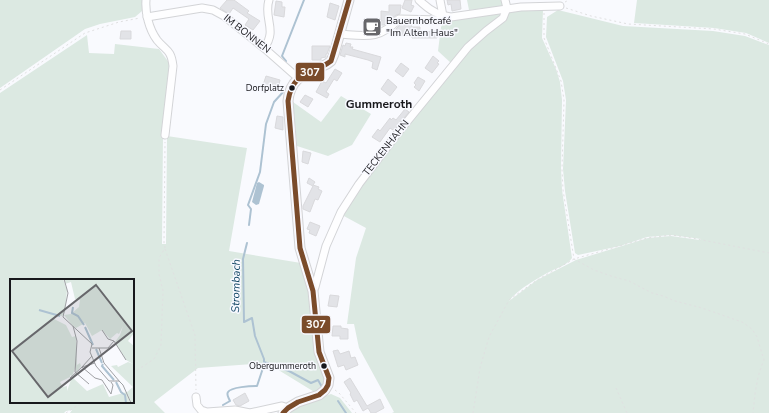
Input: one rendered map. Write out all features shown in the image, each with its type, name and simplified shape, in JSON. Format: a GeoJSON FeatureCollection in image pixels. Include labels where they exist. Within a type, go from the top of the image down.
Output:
{"type":"FeatureCollection","features":[{"type":"Feature","properties":{"kind":"street"},"geometry":{"type":"LineString","coordinates":[[146,0],[147,17],[154,36],[169,51],[172,58],[173,66],[165,135]]}},
{"type":"Feature","properties":{"kind":"street"},"geometry":{"type":"LineString","coordinates":[[264,48],[271,32],[266,7],[269,0]]}},
{"type":"Feature","properties":{"kind":"street"},"geometry":{"type":"LineString","coordinates":[[196,397],[197,405],[201,410],[207,412],[235,410],[250,413],[282,406],[286,410],[298,402],[319,395],[328,385],[329,378],[319,352],[313,291],[300,248],[289,93],[298,78],[331,61],[349,0]]}},
{"type":"Feature","properties":{"kind":"street"},"geometry":{"type":"LineString","coordinates":[[419,0],[427,8],[443,16],[451,17],[507,8],[560,6]]}},
{"type":"Feature","properties":{"kind":"street"},"geometry":{"type":"LineString","coordinates":[[440,0],[443,16]]}},
{"type":"Feature","properties":{"kind":"street"},"geometry":{"type":"LineString","coordinates":[[505,0],[507,8]]}},
{"type":"Feature","properties":{"kind":"street","name":"IM BONNEN"},"geometry":{"type":"LineString","coordinates":[[147,17],[202,8],[213,10],[224,16],[298,78]]}},
{"type":"Feature","properties":{"kind":"street","name":"TECKENHAHN"},"geometry":{"type":"LineString","coordinates":[[313,291],[326,246],[341,212],[359,184],[397,134],[464,52],[486,30],[503,18],[507,8]]}},
{"type":"Feature","properties":{"kind":"street"},"geometry":{"type":"LineString","coordinates":[[340,34],[374,35],[381,33],[392,26],[399,19],[441,20],[443,16]]}},
{"type":"Feature","properties":{"kind":"path"},"geometry":{"type":"LineString","coordinates":[[560,6],[590,16],[628,24],[714,29],[745,34],[769,44]]}},
{"type":"Feature","properties":{"kind":"path"},"geometry":{"type":"LineString","coordinates":[[544,7],[544,38],[561,81],[564,100],[562,169],[563,190],[574,259]]}},
{"type":"Feature","properties":{"kind":"path"},"geometry":{"type":"LineString","coordinates":[[0,90],[85,33],[119,22],[147,17]]}},
{"type":"Feature","properties":{"kind":"path"},"geometry":{"type":"LineString","coordinates":[[165,135],[165,248],[195,335],[196,397]]}},
{"type":"Feature","properties":{"kind":"path"},"geometry":{"type":"LineString","coordinates":[[473,413],[480,368],[489,336],[509,300],[537,280],[574,259],[647,238],[672,235],[769,253]]}},
{"type":"Feature","properties":{"kind":"path"},"geometry":{"type":"LineString","coordinates":[[134,372],[154,359],[161,345],[163,292],[159,274],[160,258],[165,248]]}},
{"type":"Feature","properties":{"kind":"path"},"geometry":{"type":"LineString","coordinates":[[574,259],[594,270],[629,281],[652,293],[742,322],[752,329],[758,337],[764,360],[756,384],[753,413]]}},
{"type":"Feature","properties":{"kind":"path"},"geometry":{"type":"LineString","coordinates":[[328,385],[339,393],[356,413]]}},
{"type":"Feature","properties":{"kind":"path"},"geometry":{"type":"LineString","coordinates":[[616,388],[627,413]]}},
{"type":"Feature","properties":{"kind":"path"},"geometry":{"type":"LineString","coordinates":[[66,413],[81,403]]}},
{"type":"Feature","properties":{"kind":"shaded area"},"geometry":{"type":"Polygon","coordinates":[[[0,0],[143,0],[142,11],[135,17],[100,24],[85,29],[0,88],[0,0]]]}},
{"type":"Feature","properties":{"kind":"shaded area"},"geometry":{"type":"Polygon","coordinates":[[[467,0],[502,0],[503,6],[469,10],[467,0]]]}},
{"type":"Feature","properties":{"kind":"shaded area"},"geometry":{"type":"Polygon","coordinates":[[[637,0],[769,0],[769,43],[746,33],[714,28],[634,23],[637,0]]]}},
{"type":"Feature","properties":{"kind":"shaded area"},"geometry":{"type":"Polygon","coordinates":[[[509,10],[543,10],[542,38],[556,69],[560,82],[562,100],[562,190],[572,258],[565,264],[528,284],[509,301],[537,280],[576,260],[648,238],[671,236],[701,239],[671,235],[647,237],[620,246],[578,255],[575,253],[563,169],[566,100],[563,81],[546,37],[547,17],[558,10],[623,26],[713,31],[745,36],[769,45],[769,413],[392,413],[394,412],[359,348],[354,324],[347,324],[356,258],[366,228],[342,215],[360,186],[469,49],[487,32],[506,21],[509,10]]]}},
{"type":"Feature","properties":{"kind":"shaded area"},"geometry":{"type":"Polygon","coordinates":[[[499,13],[502,14],[451,63],[438,51],[441,27],[444,21],[499,13]]]}},
{"type":"Feature","properties":{"kind":"shaded area"},"geometry":{"type":"Polygon","coordinates":[[[87,35],[89,53],[114,54],[115,44],[159,49],[170,64],[163,135],[162,244],[166,244],[167,136],[247,148],[229,251],[301,263],[311,297],[326,378],[324,387],[316,393],[267,363],[198,368],[154,402],[165,413],[70,413],[72,410],[64,413],[0,413],[0,93],[87,35]]]}},
{"type":"Feature","properties":{"kind":"shaded area"},"geometry":{"type":"Polygon","coordinates":[[[341,96],[371,114],[352,145],[328,156],[297,146],[293,102],[321,122],[341,96]]]}},
{"type":"Feature","properties":{"kind":"shaded area"},"geometry":{"type":"Polygon","coordinates":[[[331,394],[340,398],[352,413],[286,413],[296,406],[331,394]]]}},
{"type":"Feature","properties":{"kind":"water"},"geometry":{"type":"Polygon","coordinates":[[[259,182],[264,186],[259,204],[256,205],[252,202],[257,183],[259,182]]]}},
{"type":"Feature","properties":{"kind":"building"},"geometry":{"type":"Polygon","coordinates":[[[227,0],[234,0],[249,11],[247,13],[260,21],[253,30],[245,25],[249,19],[233,8],[229,14],[220,8],[227,0]]]}},
{"type":"Feature","properties":{"kind":"building"},"geometry":{"type":"Polygon","coordinates":[[[405,0],[412,0],[411,5],[414,6],[411,12],[402,8],[405,0]]]}},
{"type":"Feature","properties":{"kind":"building"},"geometry":{"type":"Polygon","coordinates":[[[447,0],[460,0],[461,9],[452,11],[451,4],[448,5],[447,0]]]}},
{"type":"Feature","properties":{"kind":"building"},"geometry":{"type":"Polygon","coordinates":[[[276,1],[282,2],[282,7],[285,7],[284,17],[274,15],[276,1]]]}},
{"type":"Feature","properties":{"kind":"building"},"geometry":{"type":"Polygon","coordinates":[[[330,3],[339,6],[335,20],[327,17],[330,3]]]}},
{"type":"Feature","properties":{"kind":"building"},"geometry":{"type":"Polygon","coordinates":[[[389,5],[401,5],[400,14],[396,15],[384,25],[381,25],[381,11],[389,12],[389,5]]]}},
{"type":"Feature","properties":{"kind":"building"},"geometry":{"type":"Polygon","coordinates":[[[367,20],[379,21],[378,28],[366,30],[367,20]]]}},
{"type":"Feature","properties":{"kind":"building"},"geometry":{"type":"Polygon","coordinates":[[[401,24],[411,24],[412,27],[420,27],[420,32],[437,31],[437,38],[412,38],[412,35],[396,36],[396,29],[401,24]]]}},
{"type":"Feature","properties":{"kind":"building"},"geometry":{"type":"Polygon","coordinates":[[[121,31],[131,31],[131,39],[120,39],[121,31]]]}},
{"type":"Feature","properties":{"kind":"building"},"geometry":{"type":"Polygon","coordinates":[[[346,43],[351,44],[350,47],[353,47],[352,49],[381,57],[377,70],[372,68],[373,62],[345,54],[345,57],[340,55],[343,45],[345,46],[346,43]]]}},
{"type":"Feature","properties":{"kind":"building"},"geometry":{"type":"Polygon","coordinates":[[[312,46],[330,46],[326,57],[321,58],[321,60],[312,60],[312,46]]]}},
{"type":"Feature","properties":{"kind":"building"},"geometry":{"type":"Polygon","coordinates":[[[433,56],[439,61],[437,63],[439,64],[432,73],[425,68],[433,56]]]}},
{"type":"Feature","properties":{"kind":"building"},"geometry":{"type":"Polygon","coordinates":[[[401,63],[409,69],[403,77],[395,71],[401,63]]]}},
{"type":"Feature","properties":{"kind":"building"},"geometry":{"type":"Polygon","coordinates":[[[335,69],[342,73],[337,81],[334,79],[326,92],[329,94],[327,98],[316,92],[322,81],[326,83],[335,69]]]}},
{"type":"Feature","properties":{"kind":"building"},"geometry":{"type":"Polygon","coordinates":[[[266,76],[280,80],[278,89],[263,85],[266,76]]]}},
{"type":"Feature","properties":{"kind":"building"},"geometry":{"type":"Polygon","coordinates":[[[418,77],[425,81],[419,91],[414,87],[416,85],[414,83],[418,77]]]}},
{"type":"Feature","properties":{"kind":"building"},"geometry":{"type":"Polygon","coordinates":[[[388,79],[397,87],[390,96],[381,89],[388,79]]]}},
{"type":"Feature","properties":{"kind":"building"},"geometry":{"type":"Polygon","coordinates":[[[305,95],[313,99],[308,107],[300,102],[305,95]]]}},
{"type":"Feature","properties":{"kind":"building"},"geometry":{"type":"Polygon","coordinates":[[[405,109],[409,112],[396,128],[393,130],[390,128],[380,142],[372,137],[378,129],[380,131],[390,118],[391,120],[393,118],[396,120],[405,109]]]}},
{"type":"Feature","properties":{"kind":"building"},"geometry":{"type":"Polygon","coordinates":[[[277,116],[283,117],[283,130],[275,128],[277,116]]]}},
{"type":"Feature","properties":{"kind":"building"},"geometry":{"type":"Polygon","coordinates":[[[303,151],[311,153],[308,164],[302,162],[303,151]]]}},
{"type":"Feature","properties":{"kind":"building"},"geometry":{"type":"Polygon","coordinates":[[[309,178],[315,182],[313,185],[319,187],[318,189],[322,191],[318,200],[315,199],[310,212],[303,209],[313,186],[307,183],[309,178]]]}},
{"type":"Feature","properties":{"kind":"building"},"geometry":{"type":"Polygon","coordinates":[[[310,222],[320,226],[316,236],[309,233],[310,230],[307,229],[310,222]]]}},
{"type":"Feature","properties":{"kind":"building"},"geometry":{"type":"Polygon","coordinates":[[[330,295],[339,296],[337,307],[328,306],[330,295]]]}},
{"type":"Feature","properties":{"kind":"building"},"geometry":{"type":"Polygon","coordinates":[[[333,326],[341,326],[341,328],[348,329],[348,339],[340,339],[340,336],[332,336],[333,326]]]}},
{"type":"Feature","properties":{"kind":"building"},"geometry":{"type":"Polygon","coordinates":[[[338,350],[340,354],[349,351],[351,358],[355,357],[358,365],[346,370],[344,365],[338,367],[333,351],[338,350]]]}},
{"type":"Feature","properties":{"kind":"building"},"geometry":{"type":"Polygon","coordinates":[[[350,378],[367,406],[380,399],[384,408],[375,413],[371,413],[368,408],[363,411],[357,400],[354,402],[350,394],[351,393],[344,382],[350,378]]]}},
{"type":"Feature","properties":{"kind":"building"},"geometry":{"type":"Polygon","coordinates":[[[245,393],[249,401],[240,406],[236,405],[233,400],[245,393]]]}},
{"type":"Feature","properties":{"kind":"waterway","name":"Strombach"},"geometry":{"type":"LineString","coordinates":[[286,61],[282,56],[304,0]]}},
{"type":"Feature","properties":{"kind":"waterway","name":"Strombach"},"geometry":{"type":"LineString","coordinates":[[249,225],[251,209],[248,205],[260,172],[266,124],[274,102],[284,91]]}},
{"type":"Feature","properties":{"kind":"waterway","name":"Strombach"},"geometry":{"type":"LineString","coordinates":[[223,405],[230,401],[227,394],[230,390],[241,387],[257,386],[264,365],[264,359],[255,336],[252,318],[244,322],[243,259],[247,243]]}},
{"type":"Feature","properties":{"kind":"waterway"},"geometry":{"type":"LineString","coordinates":[[264,362],[289,371],[311,383],[318,380],[322,387]]}},
{"type":"Feature","properties":{"kind":"waterway"},"geometry":{"type":"LineString","coordinates":[[338,401],[346,413]]}},
{"type":"Feature","properties":{"kind":"transit line","name":"307"},"geometry":{"type":"LineString","coordinates":[[283,413],[298,402],[319,395],[328,385],[329,378],[319,352],[313,291],[300,248],[288,101],[290,91],[299,79],[331,61],[349,0]]}},
{"type":"Feature","properties":{"kind":"place","name":"Bauernhofcafé \"Im Alten Haus\""},"geometry":{"type":"Point","coordinates":[372,27]}},
{"type":"Feature","properties":{"kind":"place","name":"Dorfplatz"},"geometry":{"type":"Point","coordinates":[292,88]}},
{"type":"Feature","properties":{"kind":"place","name":"Obergummeroth"},"geometry":{"type":"Point","coordinates":[324,366]}},
{"type":"Feature","properties":{"kind":"district","name":"Gummeroth"},"geometry":{"type":"Point","coordinates":[379,104]}}]}
